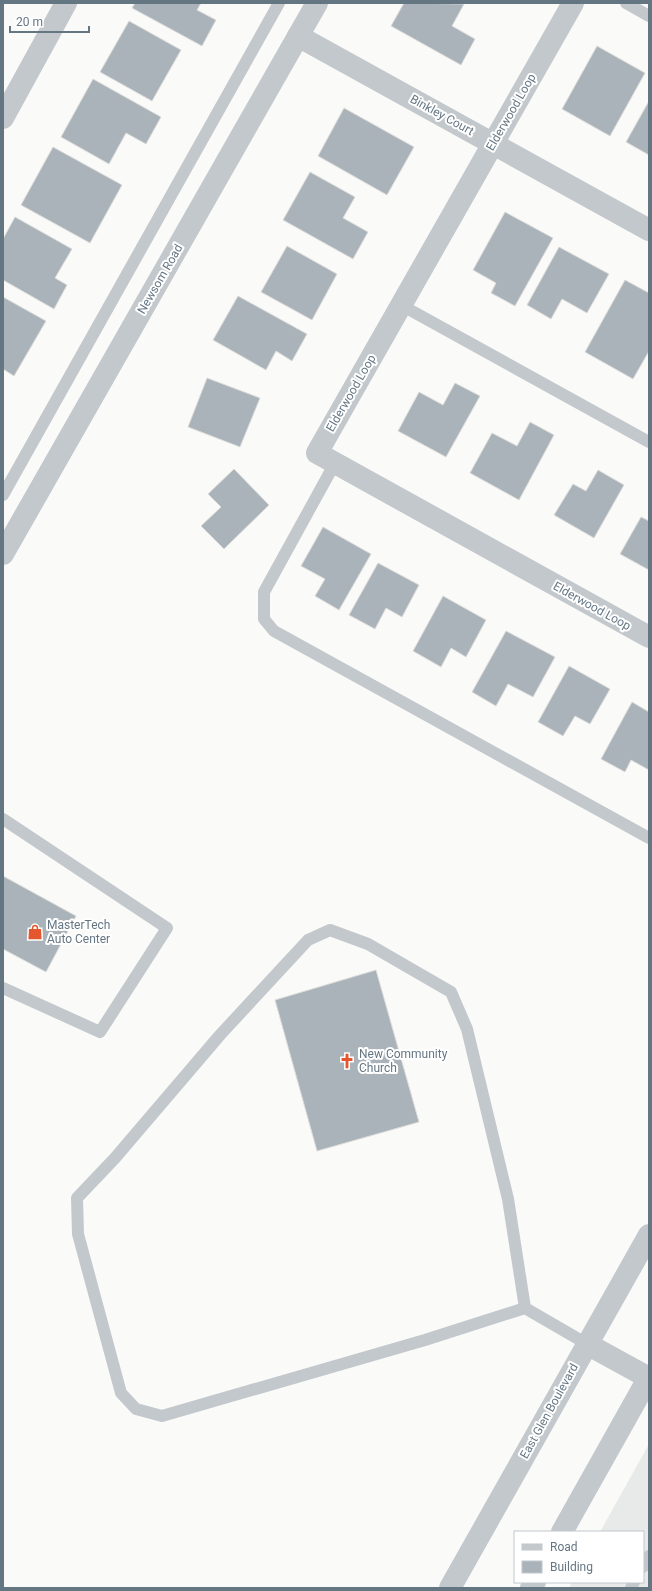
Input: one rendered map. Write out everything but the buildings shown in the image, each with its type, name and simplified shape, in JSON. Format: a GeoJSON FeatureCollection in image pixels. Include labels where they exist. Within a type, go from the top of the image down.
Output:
{"type":"FeatureCollection","features":[{"type":"Feature","properties":{"kind":"street"},"geometry":{"type":"LineString","coordinates":[[3,118],[66,3]]}},
{"type":"Feature","properties":{"kind":"street","name":"Newsom Road"},"geometry":{"type":"LineString","coordinates":[[3,554],[317,3]]}},
{"type":"Feature","properties":{"kind":"street","name":"Elderwood Loop"},"geometry":{"type":"LineString","coordinates":[[573,3],[317,453],[649,637]]}},
{"type":"Feature","properties":{"kind":"street","name":"Binkley Court"},"geometry":{"type":"LineString","coordinates":[[298,36],[649,230]]}},
{"type":"Feature","properties":{"kind":"street","name":"East Glen Boulevard"},"geometry":{"type":"LineString","coordinates":[[450,1588],[649,1234]]}},
{"type":"Feature","properties":{"kind":"street"},"geometry":{"type":"LineString","coordinates":[[563,1531],[649,1377],[587,1344]]}},
{"type":"Feature","properties":{"kind":"lane"},"geometry":{"type":"LineString","coordinates":[[3,495],[279,3]]}},
{"type":"Feature","properties":{"kind":"lane"},"geometry":{"type":"LineString","coordinates":[[626,3],[649,16]]}},
{"type":"Feature","properties":{"kind":"lane"},"geometry":{"type":"LineString","coordinates":[[401,305],[649,442]]}},
{"type":"Feature","properties":{"kind":"lane"},"geometry":{"type":"LineString","coordinates":[[335,463],[264,592],[264,620],[274,631],[649,838]]}},
{"type":"Feature","properties":{"kind":"lane"},"geometry":{"type":"LineString","coordinates":[[3,819],[168,928],[100,1032],[3,988]]}},
{"type":"Feature","properties":{"kind":"lane"},"geometry":{"type":"LineString","coordinates":[[525,1308],[506,1192],[467,1029],[451,992],[368,944],[330,930],[308,940],[220,1035],[115,1158],[77,1198],[78,1234],[121,1393],[136,1410],[162,1416],[425,1340],[525,1308],[587,1344]]}},
{"type":"Feature","properties":{"kind":"lane"},"geometry":{"type":"LineString","coordinates":[[644,1565],[649,1556]]}},
{"type":"Feature","properties":{"kind":"shaded area"},"geometry":{"type":"Polygon","coordinates":[[[649,1444],[649,1588],[569,1588],[572,1583],[644,1583],[644,1531],[601,1531],[649,1444]]]}},
{"type":"Feature","properties":{"kind":"place","name":"MasterTech Auto Center"},"geometry":{"type":"Point","coordinates":[35,932]}},
{"type":"Feature","properties":{"kind":"place","name":"New Community Church"},"geometry":{"type":"Point","coordinates":[347,1061]}}]}
